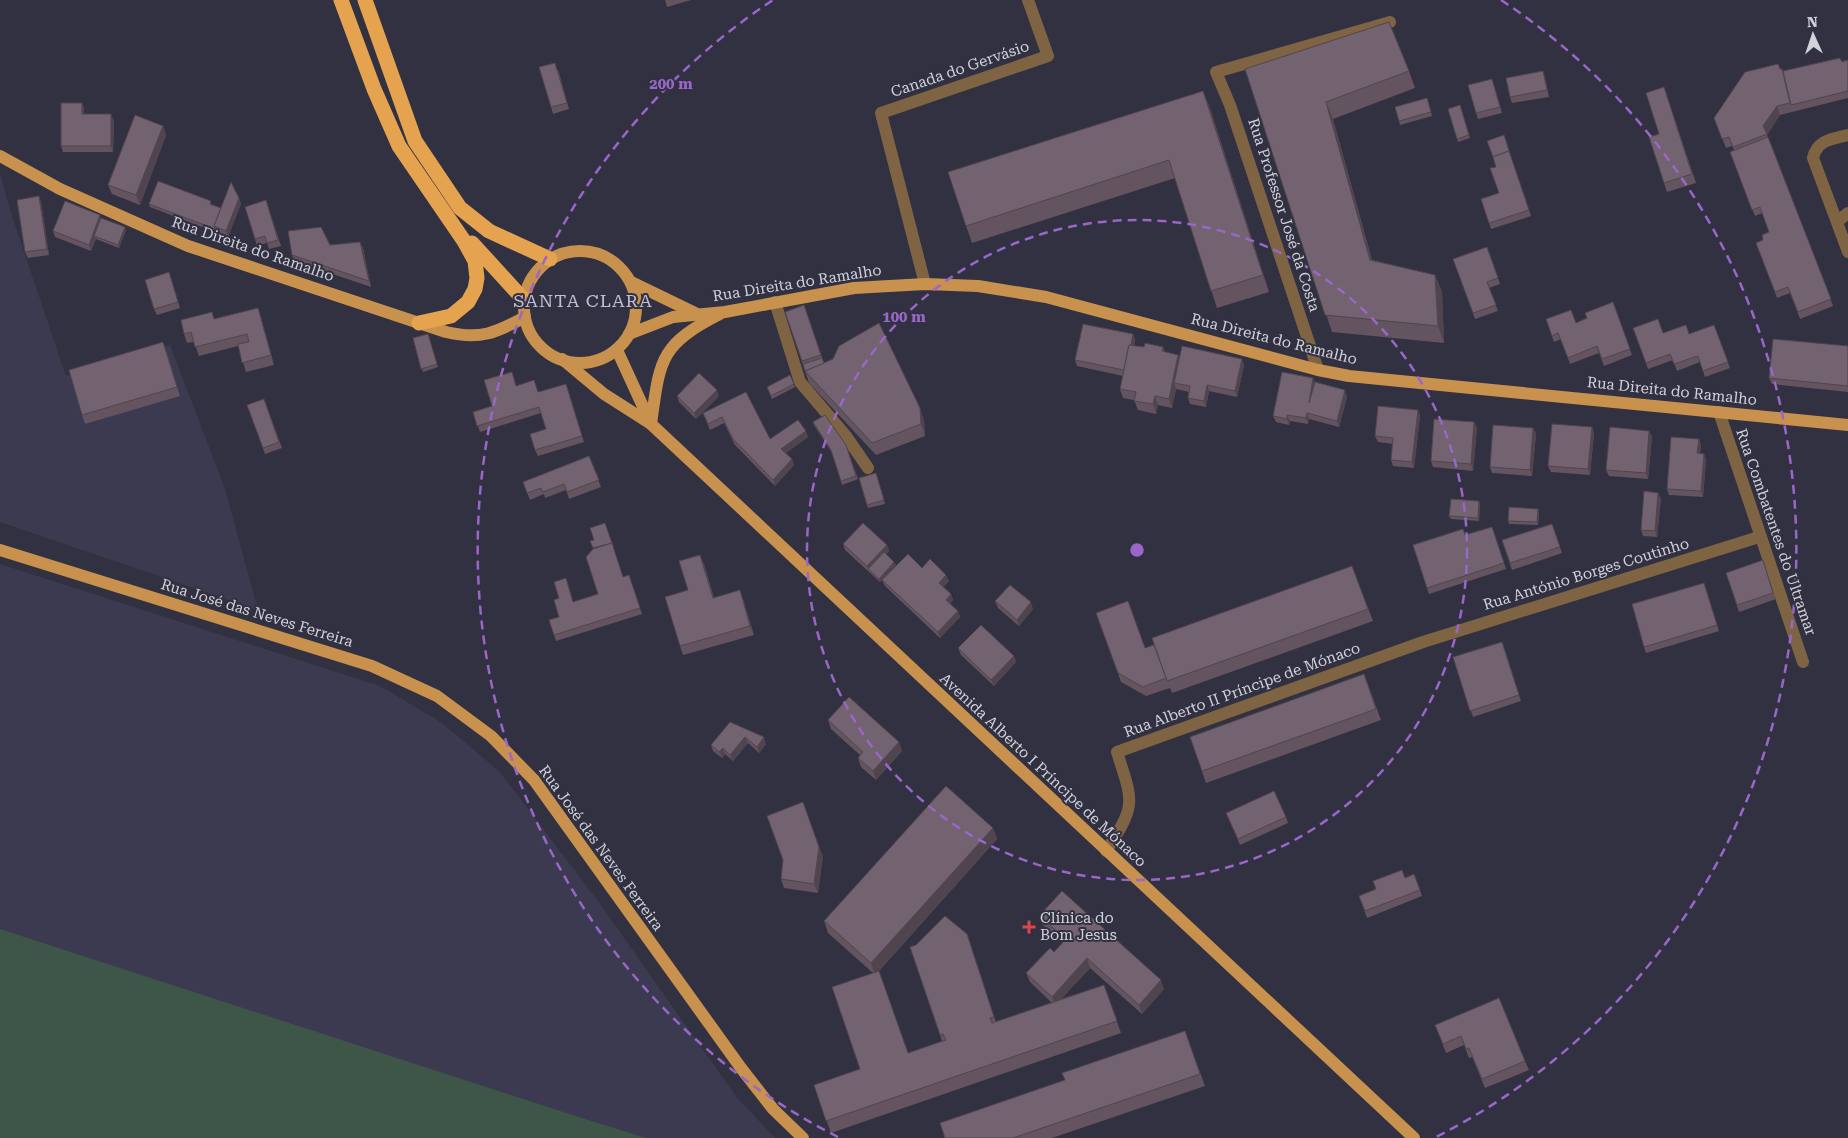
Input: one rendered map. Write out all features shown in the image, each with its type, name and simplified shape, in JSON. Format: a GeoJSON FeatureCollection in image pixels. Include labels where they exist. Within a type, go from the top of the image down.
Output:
{"type":"FeatureCollection","features":[{"type":"Feature","properties":{"kind":"highway"},"geometry":{"type":"LineString","coordinates":[[341,0],[347,21],[399,146],[450,220],[475,261],[477,278],[475,289],[468,302],[451,316],[420,323]]}},
{"type":"Feature","properties":{"kind":"highway"},"geometry":{"type":"LineString","coordinates":[[365,0],[415,141],[460,208],[489,230],[550,259]]}},
{"type":"Feature","properties":{"kind":"highway"},"geometry":{"type":"LineString","coordinates":[[450,220],[524,300]]}},
{"type":"Feature","properties":{"kind":"main road","name":"Rua Direita do Ramalho"},"geometry":{"type":"LineString","coordinates":[[0,156],[60,189],[188,246],[462,336],[479,337],[499,332],[525,317]]}},
{"type":"Feature","properties":{"kind":"main road"},"geometry":{"type":"LineString","coordinates":[[585,251],[603,255],[620,266],[631,282],[637,308],[630,334],[617,350],[600,360],[581,363],[562,359],[544,350],[532,335],[525,317],[524,300],[529,284],[538,270],[550,259],[567,252],[585,251]]}},
{"type":"Feature","properties":{"kind":"main road","name":"Rua Direita do Ramalho"},"geometry":{"type":"LineString","coordinates":[[631,282],[697,314]]}},
{"type":"Feature","properties":{"kind":"main road","name":"Rua Direita do Ramalho"},"geometry":{"type":"LineString","coordinates":[[630,334],[651,324],[673,317],[725,312],[854,288],[925,284],[978,286],[1046,297],[1318,370],[1349,376],[1848,425]]}},
{"type":"Feature","properties":{"kind":"main road"},"geometry":{"type":"LineString","coordinates":[[651,424],[658,375],[668,352],[679,338],[691,329],[725,312]]}},
{"type":"Feature","properties":{"kind":"main road","name":"Avenida Alberto I Príncipe de Mónaco"},"geometry":{"type":"LineString","coordinates":[[617,350],[651,424]]}},
{"type":"Feature","properties":{"kind":"main road","name":"Avenida Alberto I Príncipe de Mónaco"},"geometry":{"type":"LineString","coordinates":[[562,359],[604,394],[651,424],[1414,1138]]}},
{"type":"Feature","properties":{"kind":"main road","name":"Rua José das Neves Ferreira"},"geometry":{"type":"LineString","coordinates":[[0,550],[372,666],[437,696],[491,736],[534,780],[741,1068],[773,1109],[804,1138]]}},
{"type":"Feature","properties":{"kind":"main road"},"geometry":{"type":"LineString","coordinates":[[1399,1124],[1402,1138]]}},
{"type":"Feature","properties":{"kind":"street","name":"Canada do Gervásio"},"geometry":{"type":"LineString","coordinates":[[925,284],[880,113],[1048,56],[1028,0]]}},
{"type":"Feature","properties":{"kind":"street","name":"Rua Professor José da Costa"},"geometry":{"type":"LineString","coordinates":[[1318,370],[1230,105],[1216,72],[1390,22]]}},
{"type":"Feature","properties":{"kind":"street"},"geometry":{"type":"LineString","coordinates":[[1848,135],[1826,140],[1818,145],[1813,158],[1848,252]]}},
{"type":"Feature","properties":{"kind":"street"},"geometry":{"type":"LineString","coordinates":[[1838,221],[1848,213]]}},
{"type":"Feature","properties":{"kind":"street"},"geometry":{"type":"LineString","coordinates":[[775,302],[800,382],[846,436],[868,468]]}},
{"type":"Feature","properties":{"kind":"street","name":"Rua Combatentes do Ultramar"},"geometry":{"type":"LineString","coordinates":[[1719,412],[1759,536],[1803,662]]}},
{"type":"Feature","properties":{"kind":"street","name":"Rua António Borges Coutinho"},"geometry":{"type":"LineString","coordinates":[[1423,642],[1759,536]]}},
{"type":"Feature","properties":{"kind":"street","name":"Rua Alberto II Príncipe de Mónaco"},"geometry":{"type":"LineString","coordinates":[[1106,851],[1129,812],[1130,797],[1116,752],[1423,642]]}},
{"type":"Feature","properties":{"kind":"shaded area"},"geometry":{"type":"Polygon","coordinates":[[[0,173],[11,213],[66,376],[170,345],[225,489],[258,610],[0,522],[0,173]]]}},
{"type":"Feature","properties":{"kind":"shaded area"},"geometry":{"type":"Polygon","coordinates":[[[0,564],[380,686],[442,723],[500,772],[600,904],[735,1095],[775,1138],[0,1138],[0,564]]]}},
{"type":"Feature","properties":{"kind":"green space"},"geometry":{"type":"Polygon","coordinates":[[[0,929],[588,1120],[646,1138],[0,1138],[0,929]]]}},
{"type":"Feature","properties":{"kind":"building"},"geometry":{"type":"Polygon","coordinates":[[[1389,22],[1409,71],[1326,102],[1370,260],[1435,275],[1438,326],[1325,315],[1245,69],[1389,22]]]}},
{"type":"Feature","properties":{"kind":"building"},"geometry":{"type":"Polygon","coordinates":[[[1840,58],[1842,62],[1848,60],[1848,91],[1791,105],[1783,71],[1840,58]]]}},
{"type":"Feature","properties":{"kind":"building"},"geometry":{"type":"Polygon","coordinates":[[[555,63],[567,103],[551,107],[539,67],[555,63]]]}},
{"type":"Feature","properties":{"kind":"building"},"geometry":{"type":"Polygon","coordinates":[[[1778,64],[1780,69],[1782,69],[1790,103],[1777,106],[1763,126],[1767,134],[1733,147],[1729,137],[1722,139],[1714,118],[1745,72],[1778,64]]]}},
{"type":"Feature","properties":{"kind":"building"},"geometry":{"type":"Polygon","coordinates":[[[1543,71],[1547,90],[1510,97],[1506,78],[1543,71]]]}},
{"type":"Feature","properties":{"kind":"building"},"geometry":{"type":"Polygon","coordinates":[[[1492,79],[1500,107],[1476,113],[1468,85],[1492,79]]]}},
{"type":"Feature","properties":{"kind":"building"},"geometry":{"type":"Polygon","coordinates":[[[1664,87],[1692,174],[1664,183],[1649,137],[1659,134],[1646,93],[1664,87]]]}},
{"type":"Feature","properties":{"kind":"building"},"geometry":{"type":"Polygon","coordinates":[[[1203,91],[1263,275],[1211,291],[1169,160],[966,226],[948,172],[1203,91]]]}},
{"type":"Feature","properties":{"kind":"building"},"geometry":{"type":"Polygon","coordinates":[[[1427,98],[1431,112],[1399,121],[1395,107],[1427,98]]]}},
{"type":"Feature","properties":{"kind":"building"},"geometry":{"type":"Polygon","coordinates":[[[61,103],[82,103],[82,114],[111,114],[111,146],[61,146],[61,103]]]}},
{"type":"Feature","properties":{"kind":"building"},"geometry":{"type":"Polygon","coordinates":[[[1460,105],[1469,135],[1457,139],[1448,109],[1460,105]]]}},
{"type":"Feature","properties":{"kind":"building"},"geometry":{"type":"Polygon","coordinates":[[[135,115],[163,126],[136,195],[108,185],[135,115]]]}},
{"type":"Feature","properties":{"kind":"building"},"geometry":{"type":"Polygon","coordinates":[[[1504,135],[1510,154],[1509,151],[1493,157],[1487,141],[1504,135]]]}},
{"type":"Feature","properties":{"kind":"building"},"geometry":{"type":"Polygon","coordinates":[[[1768,137],[1831,299],[1798,312],[1788,287],[1775,292],[1756,243],[1763,240],[1762,235],[1769,232],[1760,207],[1752,210],[1730,152],[1768,137]]]}},
{"type":"Feature","properties":{"kind":"building"},"geometry":{"type":"Polygon","coordinates":[[[1509,151],[1529,210],[1489,223],[1481,199],[1499,193],[1490,168],[1496,167],[1493,157],[1509,151]]]}},
{"type":"Feature","properties":{"kind":"building"},"geometry":{"type":"Polygon","coordinates":[[[158,181],[211,201],[210,204],[221,208],[214,226],[215,229],[149,204],[158,181]]]}},
{"type":"Feature","properties":{"kind":"building"},"geometry":{"type":"Polygon","coordinates":[[[231,182],[239,198],[226,231],[214,226],[231,182]]]}},
{"type":"Feature","properties":{"kind":"building"},"geometry":{"type":"Polygon","coordinates":[[[39,196],[47,249],[25,252],[17,200],[39,196]]]}},
{"type":"Feature","properties":{"kind":"building"},"geometry":{"type":"Polygon","coordinates":[[[266,200],[278,240],[267,243],[265,236],[255,239],[245,207],[266,200]]]}},
{"type":"Feature","properties":{"kind":"building"},"geometry":{"type":"Polygon","coordinates":[[[65,201],[100,215],[89,245],[53,231],[65,201]]]}},
{"type":"Feature","properties":{"kind":"building"},"geometry":{"type":"Polygon","coordinates":[[[101,218],[125,227],[118,245],[94,236],[101,218]]]}},
{"type":"Feature","properties":{"kind":"building"},"geometry":{"type":"Polygon","coordinates":[[[321,227],[330,245],[360,242],[369,281],[292,255],[288,231],[321,227]]]}},
{"type":"Feature","properties":{"kind":"building"},"geometry":{"type":"Polygon","coordinates":[[[1487,247],[1498,278],[1487,282],[1496,305],[1473,313],[1453,259],[1487,247]]]}},
{"type":"Feature","properties":{"kind":"building"},"geometry":{"type":"Polygon","coordinates":[[[169,272],[178,302],[154,309],[145,280],[169,272]]]}},
{"type":"Feature","properties":{"kind":"building"},"geometry":{"type":"Polygon","coordinates":[[[1613,302],[1630,349],[1602,359],[1597,346],[1568,358],[1558,333],[1552,336],[1546,319],[1571,310],[1576,323],[1587,318],[1585,313],[1613,302]]]}},
{"type":"Feature","properties":{"kind":"building"},"geometry":{"type":"Polygon","coordinates":[[[804,305],[821,355],[802,361],[785,312],[804,305]]]}},
{"type":"Feature","properties":{"kind":"building"},"geometry":{"type":"Polygon","coordinates":[[[258,308],[271,355],[242,363],[238,344],[249,342],[247,334],[195,347],[191,332],[184,334],[181,320],[212,312],[214,319],[258,308]]]}},
{"type":"Feature","properties":{"kind":"building"},"geometry":{"type":"Polygon","coordinates":[[[1658,319],[1663,333],[1686,325],[1689,334],[1714,325],[1728,362],[1703,371],[1698,356],[1674,364],[1670,354],[1646,363],[1633,328],[1658,319]]]}},
{"type":"Feature","properties":{"kind":"building"},"geometry":{"type":"Polygon","coordinates":[[[879,323],[920,408],[921,424],[872,443],[805,371],[833,359],[839,346],[879,323]]]}},
{"type":"Feature","properties":{"kind":"building"},"geometry":{"type":"Polygon","coordinates":[[[1083,324],[1133,334],[1124,370],[1075,360],[1083,324]]]}},
{"type":"Feature","properties":{"kind":"building"},"geometry":{"type":"Polygon","coordinates":[[[428,334],[437,364],[421,369],[413,338],[428,334]]]}},
{"type":"Feature","properties":{"kind":"building"},"geometry":{"type":"Polygon","coordinates":[[[1773,339],[1848,346],[1848,386],[1769,378],[1773,339]]]}},
{"type":"Feature","properties":{"kind":"building"},"geometry":{"type":"Polygon","coordinates":[[[163,342],[177,387],[82,415],[69,370],[163,342]]]}},
{"type":"Feature","properties":{"kind":"building"},"geometry":{"type":"Polygon","coordinates":[[[1145,343],[1163,347],[1162,351],[1178,355],[1169,399],[1155,396],[1153,404],[1134,401],[1136,392],[1120,389],[1129,345],[1144,347],[1145,343]]]}},
{"type":"Feature","properties":{"kind":"building"},"geometry":{"type":"Polygon","coordinates":[[[1182,346],[1242,359],[1235,391],[1207,385],[1204,401],[1188,398],[1190,386],[1174,383],[1182,346]]]}},
{"type":"Feature","properties":{"kind":"building"},"geometry":{"type":"Polygon","coordinates":[[[822,358],[824,363],[805,371],[803,364],[822,358]]]}},
{"type":"Feature","properties":{"kind":"building"},"geometry":{"type":"Polygon","coordinates":[[[512,372],[516,386],[534,380],[538,392],[566,384],[582,436],[535,450],[530,434],[546,429],[539,407],[477,426],[473,412],[492,406],[484,380],[512,372]]]}},
{"type":"Feature","properties":{"kind":"building"},"geometry":{"type":"Polygon","coordinates":[[[1282,372],[1313,378],[1309,403],[1315,382],[1345,390],[1337,421],[1307,413],[1306,418],[1287,415],[1287,419],[1273,416],[1282,372]]]}},
{"type":"Feature","properties":{"kind":"building"},"geometry":{"type":"Polygon","coordinates":[[[699,373],[717,390],[694,413],[677,396],[699,373]]]}},
{"type":"Feature","properties":{"kind":"building"},"geometry":{"type":"Polygon","coordinates":[[[790,375],[794,384],[771,396],[767,387],[790,375]]]}},
{"type":"Feature","properties":{"kind":"building"},"geometry":{"type":"Polygon","coordinates":[[[746,392],[770,439],[798,420],[806,431],[781,449],[792,459],[773,480],[733,439],[722,417],[708,424],[703,413],[746,392]]]}},
{"type":"Feature","properties":{"kind":"building"},"geometry":{"type":"Polygon","coordinates":[[[264,399],[279,442],[263,448],[247,405],[264,399]]]}},
{"type":"Feature","properties":{"kind":"building"},"geometry":{"type":"Polygon","coordinates":[[[1378,406],[1418,410],[1412,462],[1391,460],[1393,438],[1375,436],[1378,406]]]}},
{"type":"Feature","properties":{"kind":"building"},"geometry":{"type":"Polygon","coordinates":[[[825,415],[846,445],[856,476],[841,481],[831,450],[813,422],[825,415]]]}},
{"type":"Feature","properties":{"kind":"building"},"geometry":{"type":"Polygon","coordinates":[[[1434,419],[1474,422],[1471,464],[1431,461],[1434,419]]]}},
{"type":"Feature","properties":{"kind":"building"},"geometry":{"type":"Polygon","coordinates":[[[1552,424],[1592,427],[1588,469],[1548,466],[1552,424]]]}},
{"type":"Feature","properties":{"kind":"building"},"geometry":{"type":"Polygon","coordinates":[[[1493,425],[1533,428],[1530,470],[1490,467],[1493,425]]]}},
{"type":"Feature","properties":{"kind":"building"},"geometry":{"type":"Polygon","coordinates":[[[1610,427],[1649,431],[1646,473],[1606,470],[1610,427]]]}},
{"type":"Feature","properties":{"kind":"building"},"geometry":{"type":"Polygon","coordinates":[[[1671,437],[1699,439],[1697,453],[1704,454],[1701,491],[1667,489],[1671,437]]]}},
{"type":"Feature","properties":{"kind":"building"},"geometry":{"type":"Polygon","coordinates":[[[589,456],[599,480],[567,492],[564,484],[543,492],[541,488],[527,493],[523,482],[589,456]]]}},
{"type":"Feature","properties":{"kind":"building"},"geometry":{"type":"Polygon","coordinates":[[[876,473],[884,500],[867,505],[859,478],[876,473]]]}},
{"type":"Feature","properties":{"kind":"building"},"geometry":{"type":"Polygon","coordinates":[[[1644,491],[1658,493],[1655,531],[1641,530],[1644,491]]]}},
{"type":"Feature","properties":{"kind":"building"},"geometry":{"type":"Polygon","coordinates":[[[1451,499],[1479,501],[1478,518],[1449,516],[1451,499]]]}},
{"type":"Feature","properties":{"kind":"building"},"geometry":{"type":"Polygon","coordinates":[[[1509,507],[1538,509],[1537,522],[1508,521],[1509,507]]]}},
{"type":"Feature","properties":{"kind":"building"},"geometry":{"type":"Polygon","coordinates":[[[605,523],[612,543],[593,548],[590,541],[594,540],[590,528],[605,523]]]}},
{"type":"Feature","properties":{"kind":"building"},"geometry":{"type":"Polygon","coordinates":[[[863,523],[887,545],[867,566],[843,544],[863,523]]]}},
{"type":"Feature","properties":{"kind":"building"},"geometry":{"type":"Polygon","coordinates":[[[1552,524],[1560,547],[1510,563],[1502,540],[1552,524]]]}},
{"type":"Feature","properties":{"kind":"building"},"geometry":{"type":"Polygon","coordinates":[[[1492,527],[1504,563],[1427,588],[1413,545],[1463,529],[1465,535],[1492,527]]]}},
{"type":"Feature","properties":{"kind":"building"},"geometry":{"type":"Polygon","coordinates":[[[612,543],[623,577],[629,575],[640,608],[554,635],[549,620],[559,617],[554,600],[559,598],[554,582],[566,578],[573,602],[598,594],[586,557],[593,549],[612,543]]]}},
{"type":"Feature","properties":{"kind":"building"},"geometry":{"type":"Polygon","coordinates":[[[884,552],[894,562],[879,579],[868,569],[884,552]]]}},
{"type":"Feature","properties":{"kind":"building"},"geometry":{"type":"Polygon","coordinates":[[[908,554],[922,568],[930,559],[946,575],[939,583],[951,594],[946,600],[958,611],[938,632],[882,580],[908,554]]]}},
{"type":"Feature","properties":{"kind":"building"},"geometry":{"type":"Polygon","coordinates":[[[700,555],[713,598],[740,590],[750,626],[680,646],[665,597],[688,590],[679,561],[700,555]]]}},
{"type":"Feature","properties":{"kind":"building"},"geometry":{"type":"Polygon","coordinates":[[[1763,560],[1773,593],[1737,605],[1726,573],[1763,560]]]}},
{"type":"Feature","properties":{"kind":"building"},"geometry":{"type":"Polygon","coordinates":[[[1352,566],[1368,609],[1167,681],[1152,638],[1352,566]]]}},
{"type":"Feature","properties":{"kind":"building"},"geometry":{"type":"Polygon","coordinates":[[[1704,583],[1717,625],[1644,647],[1632,604],[1704,583]]]}},
{"type":"Feature","properties":{"kind":"building"},"geometry":{"type":"Polygon","coordinates":[[[1010,585],[1031,602],[1017,620],[995,601],[1010,585]]]}},
{"type":"Feature","properties":{"kind":"building"},"geometry":{"type":"Polygon","coordinates":[[[1128,601],[1145,648],[1154,645],[1166,678],[1143,687],[1118,673],[1096,613],[1128,601]]]}},
{"type":"Feature","properties":{"kind":"building"},"geometry":{"type":"Polygon","coordinates":[[[981,625],[1014,656],[991,680],[958,648],[981,625]]]}},
{"type":"Feature","properties":{"kind":"building"},"geometry":{"type":"Polygon","coordinates":[[[1502,642],[1519,695],[1470,711],[1453,657],[1502,642]]]}},
{"type":"Feature","properties":{"kind":"building"},"geometry":{"type":"Polygon","coordinates":[[[1364,674],[1376,709],[1202,771],[1190,737],[1364,674]]]}},
{"type":"Feature","properties":{"kind":"building"},"geometry":{"type":"Polygon","coordinates":[[[849,697],[899,742],[873,771],[858,758],[863,752],[828,720],[849,697]]]}},
{"type":"Feature","properties":{"kind":"building"},"geometry":{"type":"Polygon","coordinates":[[[730,722],[764,737],[757,747],[745,737],[730,755],[723,748],[719,752],[711,745],[730,722]]]}},
{"type":"Feature","properties":{"kind":"building"},"geometry":{"type":"Polygon","coordinates":[[[946,786],[993,828],[871,963],[824,921],[946,786]]]}},
{"type":"Feature","properties":{"kind":"building"},"geometry":{"type":"Polygon","coordinates":[[[1274,791],[1286,817],[1238,839],[1226,813],[1274,791]]]}},
{"type":"Feature","properties":{"kind":"building"},"geometry":{"type":"Polygon","coordinates":[[[803,802],[819,847],[814,884],[781,879],[783,860],[767,816],[803,802]]]}},
{"type":"Feature","properties":{"kind":"building"},"geometry":{"type":"Polygon","coordinates":[[[1402,870],[1405,878],[1414,874],[1420,890],[1365,911],[1359,896],[1376,889],[1373,881],[1402,870]]]}},
{"type":"Feature","properties":{"kind":"building"},"geometry":{"type":"Polygon","coordinates":[[[1062,891],[1161,980],[1139,1005],[1087,958],[1052,997],[1026,973],[1050,948],[1054,952],[1066,939],[1039,916],[1062,891]]]}},
{"type":"Feature","properties":{"kind":"building"},"geometry":{"type":"Polygon","coordinates":[[[945,916],[967,934],[994,1017],[990,1018],[992,1023],[1104,985],[1117,1021],[826,1121],[814,1085],[860,1069],[832,987],[879,971],[908,1053],[946,1040],[943,1034],[940,1035],[910,947],[916,945],[945,916]]]}},
{"type":"Feature","properties":{"kind":"building"},"geometry":{"type":"Polygon","coordinates":[[[1499,998],[1525,1061],[1482,1079],[1469,1048],[1466,1049],[1461,1036],[1443,1044],[1435,1025],[1499,998]]]}},
{"type":"Feature","properties":{"kind":"building"},"geometry":{"type":"Polygon","coordinates":[[[1185,1031],[1200,1074],[1013,1138],[945,1138],[940,1123],[1065,1080],[1062,1073],[1185,1031]]]}},
{"type":"Feature","properties":{"kind":"place","name":"Clínica do Bom Jesus"},"geometry":{"type":"Point","coordinates":[1029,927]}},
{"type":"Feature","properties":{"kind":"district","name":"SANTA CLARA"},"geometry":{"type":"Point","coordinates":[583,300]}}]}
